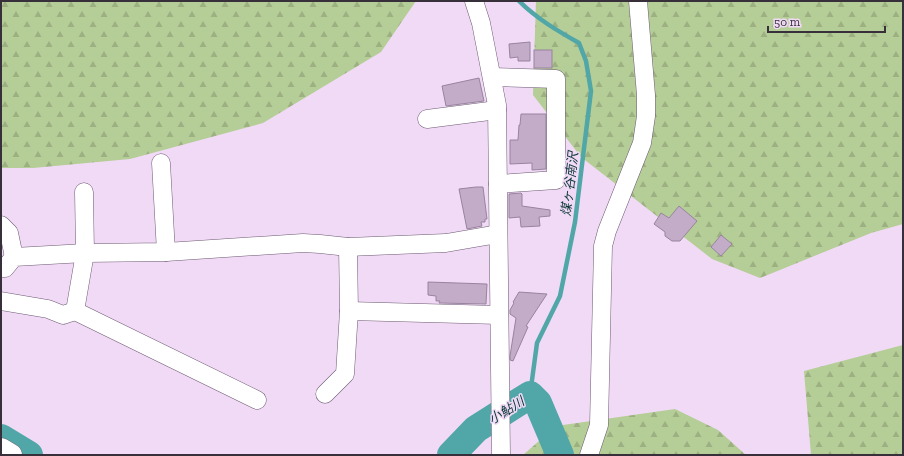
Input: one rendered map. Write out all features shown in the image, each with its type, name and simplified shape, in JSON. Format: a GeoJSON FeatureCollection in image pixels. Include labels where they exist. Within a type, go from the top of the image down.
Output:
{"type":"FeatureCollection","features":[{"type":"Feature","properties":{"kind":"main road"},"geometry":{"type":"LineString","coordinates":[[1,449],[11,455]]}},
{"type":"Feature","properties":{"kind":"street"},"geometry":{"type":"LineString","coordinates":[[474,1],[481,23],[497,110],[500,455]]}},
{"type":"Feature","properties":{"kind":"street"},"geometry":{"type":"LineString","coordinates":[[589,455],[599,425],[603,246],[607,231],[642,143],[646,116],[646,95],[638,1]]}},
{"type":"Feature","properties":{"kind":"street"},"geometry":{"type":"LineString","coordinates":[[492,77],[556,79],[556,180],[498,184]]}},
{"type":"Feature","properties":{"kind":"street"},"geometry":{"type":"LineString","coordinates":[[427,119],[497,110]]}},
{"type":"Feature","properties":{"kind":"street"},"geometry":{"type":"LineString","coordinates":[[161,164],[166,252]]}},
{"type":"Feature","properties":{"kind":"street"},"geometry":{"type":"LineString","coordinates":[[76,311],[86,253],[84,192]]}},
{"type":"Feature","properties":{"kind":"street"},"geometry":{"type":"LineString","coordinates":[[1,225],[9,233],[7,263],[86,253],[166,252],[303,243],[348,247],[446,243],[498,234]]}},
{"type":"Feature","properties":{"kind":"street"},"geometry":{"type":"LineString","coordinates":[[325,394],[345,374],[349,311],[348,247]]}},
{"type":"Feature","properties":{"kind":"street"},"geometry":{"type":"LineString","coordinates":[[1,301],[48,310],[63,315],[76,311],[257,400]]}},
{"type":"Feature","properties":{"kind":"street"},"geometry":{"type":"LineString","coordinates":[[349,311],[498,324]]}},
{"type":"Feature","properties":{"kind":"green space"},"geometry":{"type":"Polygon","coordinates":[[[1,1],[416,1],[381,52],[263,123],[130,159],[33,168],[1,168],[1,1]]]}},
{"type":"Feature","properties":{"kind":"green space"},"geometry":{"type":"Polygon","coordinates":[[[536,1],[903,1],[903,224],[871,233],[760,278],[712,259],[581,157],[533,95],[536,1]]]}},
{"type":"Feature","properties":{"kind":"green space"},"geometry":{"type":"Polygon","coordinates":[[[903,345],[903,455],[811,455],[804,371],[903,345]]]}},
{"type":"Feature","properties":{"kind":"green space"},"geometry":{"type":"Polygon","coordinates":[[[675,409],[718,430],[746,455],[523,455],[556,426],[675,409]]]}},
{"type":"Feature","properties":{"kind":"building"},"geometry":{"type":"Polygon","coordinates":[[[530,42],[530,61],[518,61],[518,57],[510,58],[509,44],[530,42]]]}},
{"type":"Feature","properties":{"kind":"building"},"geometry":{"type":"Polygon","coordinates":[[[534,50],[552,50],[552,68],[534,68],[534,50]]]}},
{"type":"Feature","properties":{"kind":"building"},"geometry":{"type":"Polygon","coordinates":[[[479,78],[484,101],[446,106],[442,86],[479,78]]]}},
{"type":"Feature","properties":{"kind":"building"},"geometry":{"type":"Polygon","coordinates":[[[521,114],[546,114],[546,169],[532,170],[532,163],[510,164],[510,140],[518,140],[521,114]]]}},
{"type":"Feature","properties":{"kind":"building"},"geometry":{"type":"Polygon","coordinates":[[[483,187],[487,219],[485,219],[485,222],[481,222],[482,226],[467,229],[459,189],[483,187]]]}},
{"type":"Feature","properties":{"kind":"building"},"geometry":{"type":"Polygon","coordinates":[[[521,193],[522,206],[550,210],[550,216],[539,217],[540,226],[521,227],[520,217],[509,218],[509,194],[521,193]]]}},
{"type":"Feature","properties":{"kind":"building"},"geometry":{"type":"Polygon","coordinates":[[[679,206],[697,221],[680,241],[672,241],[665,236],[665,232],[654,224],[661,213],[669,218],[679,206]]]}},
{"type":"Feature","properties":{"kind":"building"},"geometry":{"type":"Polygon","coordinates":[[[721,235],[732,244],[721,256],[711,247],[721,235]]]}},
{"type":"Feature","properties":{"kind":"building"},"geometry":{"type":"Polygon","coordinates":[[[428,282],[487,284],[486,304],[439,303],[440,301],[436,301],[436,296],[428,295],[428,282]]]}},
{"type":"Feature","properties":{"kind":"building"},"geometry":{"type":"Polygon","coordinates":[[[519,292],[547,294],[526,326],[528,327],[513,361],[510,360],[510,356],[516,318],[510,314],[510,310],[519,292]]]}},
{"type":"Feature","properties":{"kind":"waterway","name":"煤ヶ谷南沢"},"geometry":{"type":"LineString","coordinates":[[519,1],[540,19],[579,43],[586,61],[591,91],[575,222],[560,296],[537,343],[530,395]]}},
{"type":"Feature","properties":{"kind":"waterway","name":"小鮎川"},"geometry":{"type":"LineString","coordinates":[[451,455],[476,429],[530,395],[538,403],[560,455]]}},
{"type":"Feature","properties":{"kind":"waterway","name":"小鮎川"},"geometry":{"type":"LineString","coordinates":[[1,438],[29,455]]}}]}
